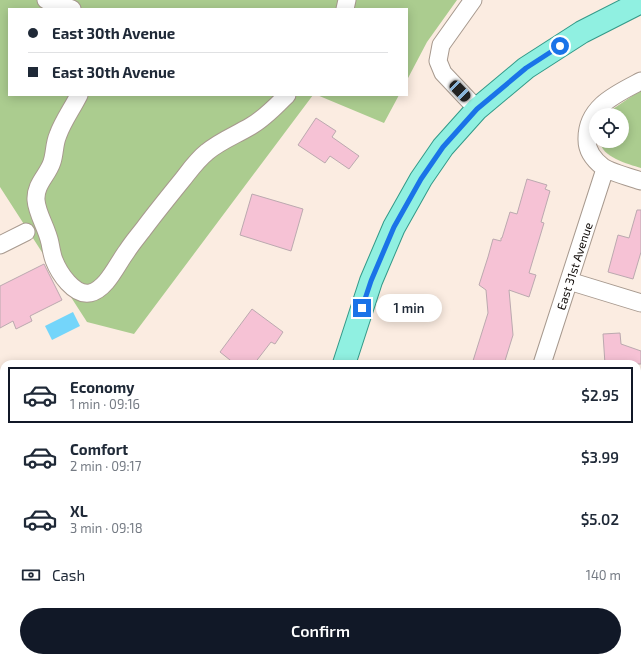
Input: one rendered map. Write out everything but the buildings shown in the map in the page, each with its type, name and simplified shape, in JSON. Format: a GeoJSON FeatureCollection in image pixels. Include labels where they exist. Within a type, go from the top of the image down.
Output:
{"type":"FeatureCollection","features":[{"type":"Feature","properties":{"kind":"main road"},"geometry":{"type":"LineString","coordinates":[[345,360],[371,281],[394,227],[421,179],[443,147],[477,109],[526,68],[582,32],[641,2]]}},
{"type":"Feature","properties":{"kind":"street"},"geometry":{"type":"LineString","coordinates":[[46,0],[69,8]]}},
{"type":"Feature","properties":{"kind":"street"},"geometry":{"type":"LineString","coordinates":[[473,0],[441,45],[438,60],[443,73],[477,109]]}},
{"type":"Feature","properties":{"kind":"street"},"geometry":{"type":"LineString","coordinates":[[641,81],[620,92],[603,104],[592,117],[587,132],[587,147],[591,156],[605,168],[641,180]]}},
{"type":"Feature","properties":{"kind":"street"},"geometry":{"type":"LineString","coordinates":[[78,96],[57,136],[53,161],[37,188],[36,202],[49,237],[54,260],[61,273],[68,284],[75,289],[80,292],[89,293],[104,285],[127,250],[199,160],[212,147],[250,127],[270,112],[287,96]]}},
{"type":"Feature","properties":{"kind":"street","name":"East 31st Avenue"},"geometry":{"type":"LineString","coordinates":[[543,360],[605,168]]}},
{"type":"Feature","properties":{"kind":"street"},"geometry":{"type":"LineString","coordinates":[[0,245],[26,232]]}},
{"type":"Feature","properties":{"kind":"street"},"geometry":{"type":"LineString","coordinates":[[569,281],[641,303]]}},
{"type":"Feature","properties":{"kind":"green space"},"geometry":{"type":"Polygon","coordinates":[[[0,0],[457,0],[427,42],[408,78],[408,8],[8,8],[8,96],[312,96],[134,334],[87,322],[0,187],[0,0]]]}},
{"type":"Feature","properties":{"kind":"green space"},"geometry":{"type":"Polygon","coordinates":[[[641,90],[641,168],[610,156],[603,148],[629,148],[629,108],[614,108],[641,90]]]}},
{"type":"Feature","properties":{"kind":"green space"},"geometry":{"type":"Polygon","coordinates":[[[319,96],[398,96],[384,123],[319,96]]]}},
{"type":"Feature","properties":{"kind":"water"},"geometry":{"type":"Polygon","coordinates":[[[73,312],[80,326],[52,340],[45,326],[73,312]]]}},
{"type":"Feature","properties":{"kind":"route"},"geometry":{"type":"LineString","coordinates":[[362,308],[371,281],[394,227],[421,179],[443,147],[477,109],[526,68],[560,46]]}}]}
